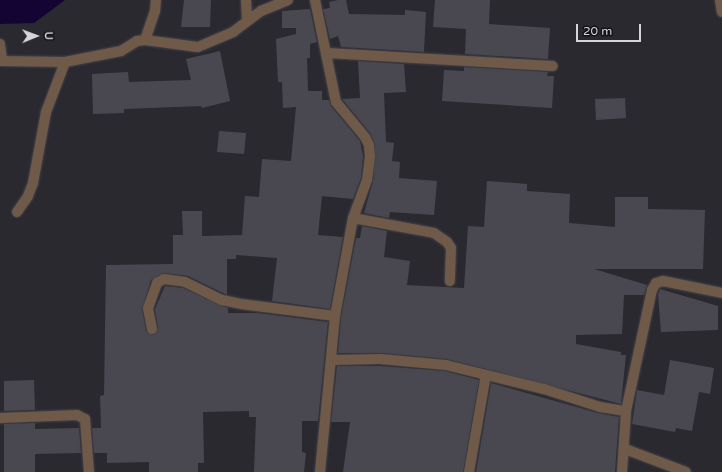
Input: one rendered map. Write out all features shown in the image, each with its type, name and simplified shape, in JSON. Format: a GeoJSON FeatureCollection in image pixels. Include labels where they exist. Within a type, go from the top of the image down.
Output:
{"type":"FeatureCollection","features":[{"type":"Feature","properties":{"kind":"street"},"geometry":{"type":"LineString","coordinates":[[145,40],[155,11],[156,0]]}},
{"type":"Feature","properties":{"kind":"street"},"geometry":{"type":"LineString","coordinates":[[246,0],[247,20]]}},
{"type":"Feature","properties":{"kind":"street"},"geometry":{"type":"LineString","coordinates":[[0,44],[1,61],[65,62],[109,55],[121,51],[137,41],[145,40],[198,47],[233,32],[261,11],[288,0]]}},
{"type":"Feature","properties":{"kind":"street"},"geometry":{"type":"LineString","coordinates":[[315,0],[336,102],[369,145],[366,180],[353,218],[335,316],[320,472]]}},
{"type":"Feature","properties":{"kind":"street"},"geometry":{"type":"LineString","coordinates":[[720,0],[722,12]]}},
{"type":"Feature","properties":{"kind":"street"},"geometry":{"type":"LineString","coordinates":[[327,53],[553,66]]}},
{"type":"Feature","properties":{"kind":"street"},"geometry":{"type":"LineString","coordinates":[[17,212],[33,183],[46,112],[65,62]]}},
{"type":"Feature","properties":{"kind":"street"},"geometry":{"type":"LineString","coordinates":[[353,218],[434,233],[447,242],[451,248],[450,281]]}},
{"type":"Feature","properties":{"kind":"street"},"geometry":{"type":"LineString","coordinates":[[152,329],[148,308],[156,283],[164,279],[184,282],[222,300],[241,304],[335,316]]}},
{"type":"Feature","properties":{"kind":"street"},"geometry":{"type":"LineString","coordinates":[[622,472],[625,449],[626,411],[652,290],[656,283],[663,281],[722,292]]}},
{"type":"Feature","properties":{"kind":"street"},"geometry":{"type":"LineString","coordinates":[[331,360],[380,359],[446,365],[544,389],[600,407],[626,411]]}},
{"type":"Feature","properties":{"kind":"street"},"geometry":{"type":"LineString","coordinates":[[469,472],[486,376]]}},
{"type":"Feature","properties":{"kind":"street"},"geometry":{"type":"LineString","coordinates":[[0,418],[77,415],[85,419],[89,472]]}},
{"type":"Feature","properties":{"kind":"street"},"geometry":{"type":"LineString","coordinates":[[625,449],[686,472]]}},
{"type":"Feature","properties":{"kind":"shaded area"},"geometry":{"type":"Polygon","coordinates":[[[0,0],[65,0],[34,23],[0,24],[0,0]]]}},
{"type":"Feature","properties":{"kind":"building"},"geometry":{"type":"Polygon","coordinates":[[[184,0],[211,0],[210,27],[181,27],[184,0]]]}},
{"type":"Feature","properties":{"kind":"building"},"geometry":{"type":"Polygon","coordinates":[[[346,0],[349,14],[405,15],[405,10],[426,12],[424,52],[341,47],[338,36],[330,39],[323,9],[330,8],[329,2],[346,0]]]}},
{"type":"Feature","properties":{"kind":"building"},"geometry":{"type":"Polygon","coordinates":[[[435,0],[490,0],[489,24],[550,28],[548,59],[465,54],[466,29],[433,27],[435,0]]]}},
{"type":"Feature","properties":{"kind":"building"},"geometry":{"type":"Polygon","coordinates":[[[310,9],[317,42],[310,44],[310,58],[307,58],[308,91],[322,91],[322,100],[329,100],[331,106],[360,141],[363,156],[361,178],[353,199],[322,196],[318,235],[343,237],[330,309],[272,301],[277,258],[236,255],[236,259],[227,259],[227,295],[188,276],[164,273],[151,280],[142,309],[146,331],[153,335],[158,328],[155,309],[165,286],[183,288],[228,308],[228,313],[258,313],[328,322],[318,421],[302,421],[302,452],[306,453],[304,472],[254,472],[256,417],[249,417],[249,411],[203,412],[204,463],[198,463],[198,472],[149,472],[149,462],[107,463],[107,453],[94,453],[92,428],[101,428],[100,396],[104,395],[106,265],[173,264],[173,235],[183,235],[182,211],[202,211],[202,236],[242,235],[245,196],[259,197],[262,159],[291,161],[296,107],[283,108],[282,82],[278,82],[276,39],[296,34],[296,28],[282,28],[282,11],[310,9]]]}},
{"type":"Feature","properties":{"kind":"building"},"geometry":{"type":"Polygon","coordinates":[[[220,51],[230,101],[202,108],[201,106],[124,109],[124,113],[93,114],[92,74],[128,72],[129,82],[191,80],[186,59],[220,51]]]}},
{"type":"Feature","properties":{"kind":"building"},"geometry":{"type":"Polygon","coordinates":[[[358,61],[404,64],[406,92],[384,93],[386,142],[394,143],[392,161],[400,162],[399,178],[437,181],[434,215],[390,212],[389,218],[364,213],[373,181],[375,144],[370,133],[342,99],[360,98],[358,61]]]}},
{"type":"Feature","properties":{"kind":"building"},"geometry":{"type":"Polygon","coordinates":[[[464,67],[548,72],[547,76],[554,76],[552,108],[442,101],[444,70],[464,71],[464,67]]]}},
{"type":"Feature","properties":{"kind":"building"},"geometry":{"type":"Polygon","coordinates":[[[625,98],[626,118],[596,120],[595,99],[625,98]]]}},
{"type":"Feature","properties":{"kind":"building"},"geometry":{"type":"Polygon","coordinates":[[[219,131],[246,133],[244,154],[217,152],[219,131]]]}},
{"type":"Feature","properties":{"kind":"building"},"geometry":{"type":"Polygon","coordinates":[[[487,181],[527,184],[527,191],[570,194],[569,223],[615,227],[615,197],[648,197],[648,209],[705,210],[703,269],[594,269],[647,285],[644,295],[624,295],[622,334],[576,335],[576,344],[621,352],[621,355],[626,355],[621,404],[447,359],[381,353],[338,353],[341,317],[356,238],[360,238],[362,226],[387,231],[384,257],[410,261],[407,285],[464,288],[468,226],[484,227],[487,181]]]}},
{"type":"Feature","properties":{"kind":"building"},"geometry":{"type":"Polygon","coordinates":[[[660,289],[718,306],[718,330],[661,332],[658,295],[660,289]]]}},
{"type":"Feature","properties":{"kind":"building"},"geometry":{"type":"Polygon","coordinates":[[[670,360],[714,368],[710,394],[699,392],[692,431],[676,428],[675,432],[632,424],[637,390],[664,395],[670,360]]]}},
{"type":"Feature","properties":{"kind":"building"},"geometry":{"type":"Polygon","coordinates":[[[337,366],[380,366],[445,371],[479,380],[463,472],[343,472],[350,422],[331,422],[337,366]]]}},
{"type":"Feature","properties":{"kind":"building"},"geometry":{"type":"Polygon","coordinates":[[[34,380],[35,410],[4,411],[4,381],[34,380]]]}},
{"type":"Feature","properties":{"kind":"building"},"geometry":{"type":"Polygon","coordinates":[[[491,383],[598,413],[619,417],[615,472],[476,472],[491,383]]]}},
{"type":"Feature","properties":{"kind":"building"},"geometry":{"type":"Polygon","coordinates":[[[35,423],[35,429],[79,428],[81,453],[35,454],[35,472],[4,472],[4,424],[35,423]]]}}]}
